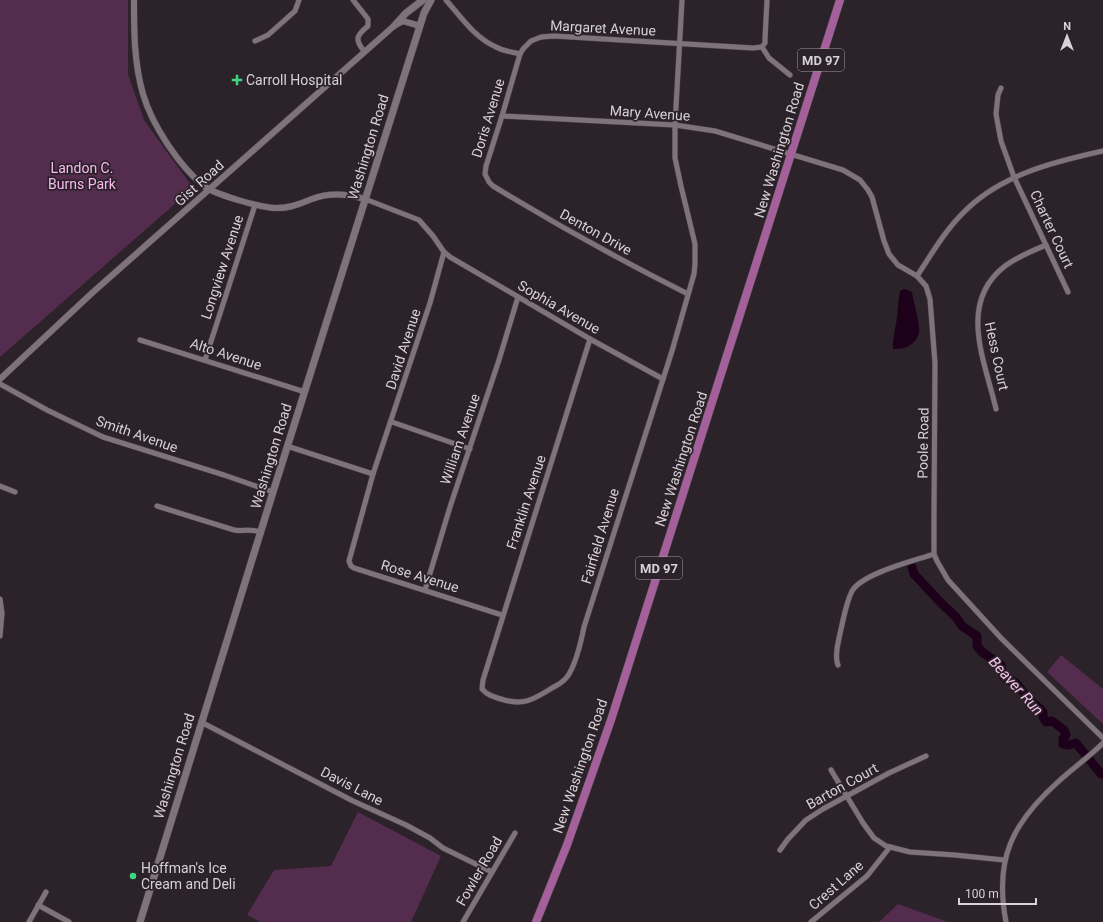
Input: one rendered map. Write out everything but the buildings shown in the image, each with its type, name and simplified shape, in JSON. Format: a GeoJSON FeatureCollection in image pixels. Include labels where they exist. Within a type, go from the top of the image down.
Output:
{"type":"FeatureCollection","features":[{"type":"Feature","properties":{"kind":"main road"},"geometry":{"type":"LineString","coordinates":[[395,25],[406,13],[423,0]]}},
{"type":"Feature","properties":{"kind":"main road","name":"Washington Road"},"geometry":{"type":"LineString","coordinates":[[140,922],[304,392],[420,26],[431,0]]}},
{"type":"Feature","properties":{"kind":"main road","name":"New Washington Road"},"geometry":{"type":"LineString","coordinates":[[536,922],[567,845],[611,720],[840,0]]}},
{"type":"Feature","properties":{"kind":"street"},"geometry":{"type":"LineString","coordinates":[[134,0],[134,39],[143,95],[161,135],[174,153],[204,186],[255,205],[266,207],[286,208],[318,197],[333,194],[349,195],[365,199],[418,220],[425,226],[444,252]]}},
{"type":"Feature","properties":{"kind":"street"},"geometry":{"type":"LineString","coordinates":[[256,41],[268,35],[295,11],[299,0]]}},
{"type":"Feature","properties":{"kind":"street"},"geometry":{"type":"LineString","coordinates":[[353,0],[368,19],[368,26],[360,32],[358,37],[359,45],[364,51]]}},
{"type":"Feature","properties":{"kind":"street"},"geometry":{"type":"LineString","coordinates":[[446,0],[484,41],[503,50],[520,54]]}},
{"type":"Feature","properties":{"kind":"street","name":"Fairfield Avenue"},"geometry":{"type":"LineString","coordinates":[[485,672],[482,685],[485,692],[492,696],[517,703],[528,701],[541,695],[562,682],[570,673],[622,504],[663,379],[694,274],[696,253],[692,228],[675,158],[675,125],[682,0]]}},
{"type":"Feature","properties":{"kind":"street"},"geometry":{"type":"LineString","coordinates":[[767,0],[765,43],[762,47],[769,58],[790,75]]}},
{"type":"Feature","properties":{"kind":"street"},"geometry":{"type":"LineString","coordinates":[[395,25],[403,21],[420,26]]}},
{"type":"Feature","properties":{"kind":"street","name":"Gist Road"},"geometry":{"type":"LineString","coordinates":[[0,378],[92,293],[395,25]]}},
{"type":"Feature","properties":{"kind":"street","name":"Margaret Avenue"},"geometry":{"type":"LineString","coordinates":[[520,54],[531,41],[546,37],[753,48],[762,47]]}},
{"type":"Feature","properties":{"kind":"street","name":"Doris Avenue"},"geometry":{"type":"LineString","coordinates":[[493,186],[487,180],[485,174],[486,166],[520,54]]}},
{"type":"Feature","properties":{"kind":"street","name":"Charter Court"},"geometry":{"type":"LineString","coordinates":[[1001,88],[996,104],[1000,141],[1014,177],[1068,292]]}},
{"type":"Feature","properties":{"kind":"street","name":"Mary Avenue"},"geometry":{"type":"LineString","coordinates":[[502,116],[675,125],[715,131],[792,154]]}},
{"type":"Feature","properties":{"kind":"street"},"geometry":{"type":"LineString","coordinates":[[917,276],[943,237],[962,213],[981,196],[1014,177],[1051,164],[1103,150]]}},
{"type":"Feature","properties":{"kind":"street","name":"Poole Road"},"geometry":{"type":"LineString","coordinates":[[792,154],[843,170],[860,180],[872,197],[889,254],[898,265],[917,276],[926,286],[930,298],[932,321],[935,396],[934,554],[942,571],[961,595],[1001,638],[1103,738]]}},
{"type":"Feature","properties":{"kind":"street","name":"Denton Drive"},"geometry":{"type":"LineString","coordinates":[[493,186],[636,268],[688,294]]}},
{"type":"Feature","properties":{"kind":"street","name":"Longview Avenue"},"geometry":{"type":"LineString","coordinates":[[205,360],[255,205]]}},
{"type":"Feature","properties":{"kind":"street","name":"Hess Court"},"geometry":{"type":"LineString","coordinates":[[996,409],[978,337],[977,317],[981,299],[990,282],[1002,269],[1013,261],[1046,245]]}},
{"type":"Feature","properties":{"kind":"street","name":"Sophia Avenue"},"geometry":{"type":"LineString","coordinates":[[444,252],[463,265],[590,339],[663,379]]}},
{"type":"Feature","properties":{"kind":"street","name":"David Avenue"},"geometry":{"type":"LineString","coordinates":[[352,546],[430,303],[444,252]]}},
{"type":"Feature","properties":{"kind":"street","name":"William Avenue"},"geometry":{"type":"LineString","coordinates":[[425,590],[450,507],[518,297]]}},
{"type":"Feature","properties":{"kind":"street","name":"Franklin Avenue"},"geometry":{"type":"LineString","coordinates":[[485,672],[590,339]]}},
{"type":"Feature","properties":{"kind":"street","name":"Alto Avenue"},"geometry":{"type":"LineString","coordinates":[[140,340],[304,392]]}},
{"type":"Feature","properties":{"kind":"street","name":"Smith Avenue"},"geometry":{"type":"LineString","coordinates":[[0,384],[47,410],[103,437],[273,492]]}},
{"type":"Feature","properties":{"kind":"street"},"geometry":{"type":"LineString","coordinates":[[392,422],[470,448]]}},
{"type":"Feature","properties":{"kind":"street"},"geometry":{"type":"LineString","coordinates":[[287,446],[374,474]]}},
{"type":"Feature","properties":{"kind":"street"},"geometry":{"type":"LineString","coordinates":[[0,486],[15,492]]}},
{"type":"Feature","properties":{"kind":"street"},"geometry":{"type":"LineString","coordinates":[[157,506],[234,530],[239,531],[252,529],[260,532]]}},
{"type":"Feature","properties":{"kind":"street","name":"Rose Avenue"},"geometry":{"type":"LineString","coordinates":[[352,546],[349,561],[351,566],[502,615]]}},
{"type":"Feature","properties":{"kind":"street"},"geometry":{"type":"LineString","coordinates":[[838,665],[836,659],[839,638],[847,604],[856,586],[869,577],[934,554]]}},
{"type":"Feature","properties":{"kind":"street"},"geometry":{"type":"LineString","coordinates":[[0,599],[2,613],[0,636]]}},
{"type":"Feature","properties":{"kind":"street","name":"Davis Lane"},"geometry":{"type":"LineString","coordinates":[[202,722],[353,801],[406,825],[430,838],[443,848],[492,872]]}},
{"type":"Feature","properties":{"kind":"street"},"geometry":{"type":"LineString","coordinates":[[1006,922],[1003,904],[1002,881],[1004,860],[1017,829],[1030,811],[1055,785],[1103,743]]}},
{"type":"Feature","properties":{"kind":"street","name":"Barton Court"},"geometry":{"type":"LineString","coordinates":[[780,850],[806,820],[889,773],[926,756]]}},
{"type":"Feature","properties":{"kind":"street"},"geometry":{"type":"LineString","coordinates":[[831,770],[863,823],[874,838],[890,847],[910,852],[1004,860]]}},
{"type":"Feature","properties":{"kind":"street","name":"Fowler Road"},"geometry":{"type":"LineString","coordinates":[[463,922],[515,833]]}},
{"type":"Feature","properties":{"kind":"street","name":"Crest Lane"},"geometry":{"type":"LineString","coordinates":[[811,922],[867,876],[890,847]]}},
{"type":"Feature","properties":{"kind":"street"},"geometry":{"type":"LineString","coordinates":[[29,922],[46,892]]}},
{"type":"Feature","properties":{"kind":"street"},"geometry":{"type":"LineString","coordinates":[[38,905],[69,922]]}},
{"type":"Feature","properties":{"kind":"green space","name":"Landon C. Burns Park"},"geometry":{"type":"Polygon","coordinates":[[[0,0],[128,0],[128,74],[144,120],[193,188],[0,357],[0,0]]]}},
{"type":"Feature","properties":{"kind":"green space"},"geometry":{"type":"Polygon","coordinates":[[[1061,655],[1103,689],[1103,724],[1047,672],[1061,655]]]}},
{"type":"Feature","properties":{"kind":"green space"},"geometry":{"type":"Polygon","coordinates":[[[358,812],[441,856],[411,922],[261,922],[247,915],[274,870],[331,866],[358,812]]]}},
{"type":"Feature","properties":{"kind":"green space"},"geometry":{"type":"Polygon","coordinates":[[[898,904],[945,921],[945,922],[879,922],[898,904]]]}},
{"type":"Feature","properties":{"kind":"shaded area"},"geometry":{"type":"Polygon","coordinates":[[[904,289],[912,292],[918,320],[919,333],[915,341],[909,346],[901,349],[893,349],[899,294],[900,291],[904,289]]]}},
{"type":"Feature","properties":{"kind":"waterway","name":"Beaver Run"},"geometry":{"type":"LineString","coordinates":[[912,567],[914,574],[956,617],[962,626],[977,636],[977,646],[982,652],[1001,665],[1003,676],[1010,681],[1013,681],[1029,699],[1042,710],[1043,717],[1046,722],[1052,721],[1064,730],[1066,735],[1063,739],[1063,744],[1069,745],[1076,743],[1101,774],[1103,774]]}},
{"type":"Feature","properties":{"kind":"place","name":"Carroll Hospital"},"geometry":{"type":"Point","coordinates":[237,80]}},
{"type":"Feature","properties":{"kind":"place","name":"Hoffman's Ice Cream and Deli"},"geometry":{"type":"Point","coordinates":[133,876]}}]}
